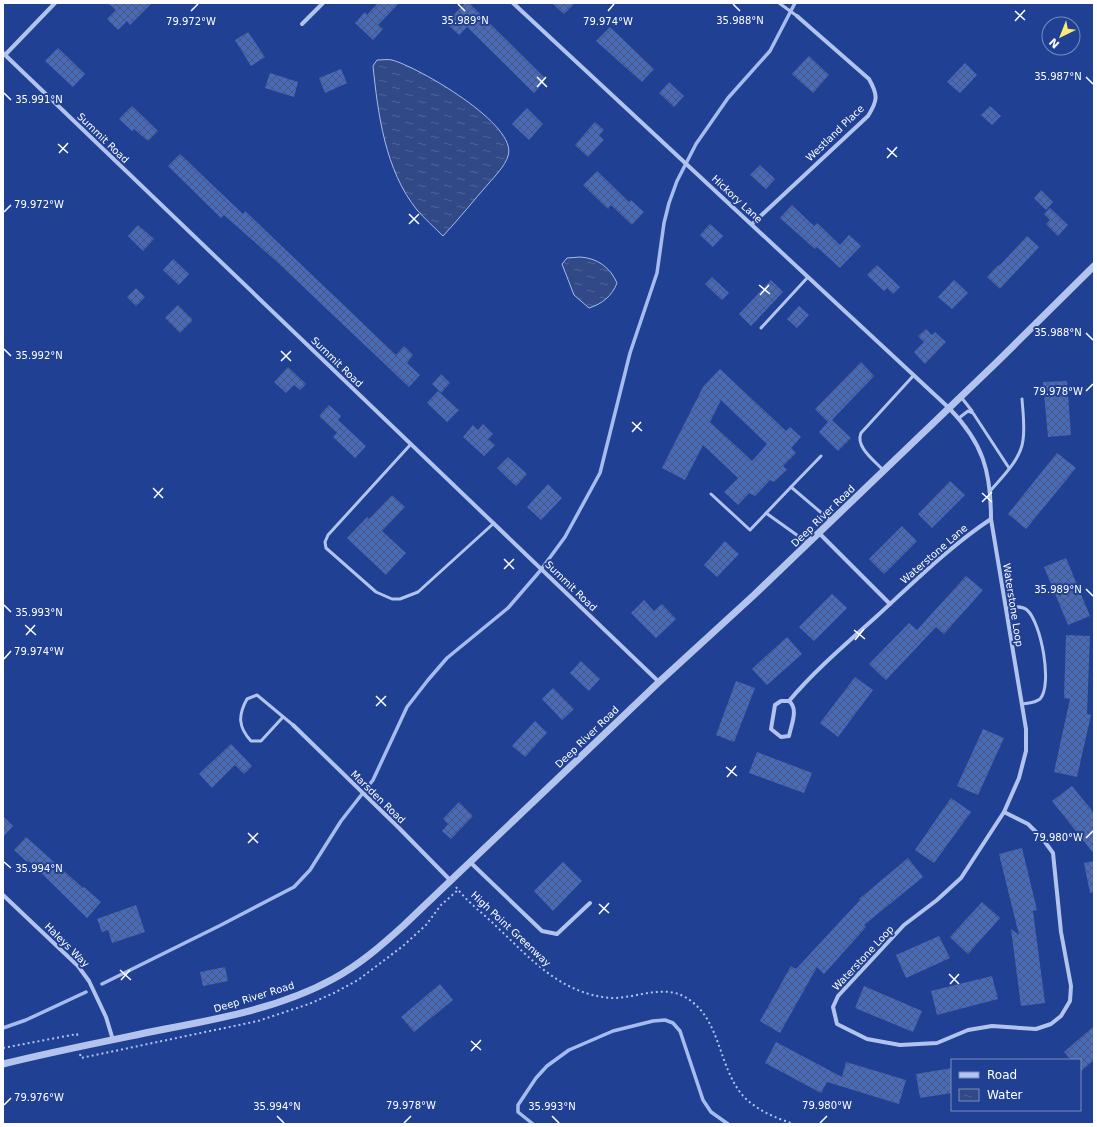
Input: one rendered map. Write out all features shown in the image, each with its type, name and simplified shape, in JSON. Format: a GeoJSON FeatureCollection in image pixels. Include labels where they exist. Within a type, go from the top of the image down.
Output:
{"type":"FeatureCollection","features":[{"type":"Feature","properties":{"kind":"street"},"geometry":{"type":"LineString","coordinates":[[4,54],[54,3]]}},
{"type":"Feature","properties":{"kind":"street"},"geometry":{"type":"LineString","coordinates":[[302,24],[323,3]]}},
{"type":"Feature","properties":{"kind":"street","name":"Hickory Lane"},"geometry":{"type":"LineString","coordinates":[[513,3],[950,408]]}},
{"type":"Feature","properties":{"kind":"street","name":"Westland Place"},"geometry":{"type":"LineString","coordinates":[[752,224],[868,116],[875,104],[876,92],[869,79],[797,16]]}},
{"type":"Feature","properties":{"kind":"street","name":"Summit Road"},"geometry":{"type":"LineString","coordinates":[[4,54],[659,682]]}},
{"type":"Feature","properties":{"kind":"street","name":"Deep River Road"},"geometry":{"type":"LineString","coordinates":[[3,1064],[243,1012],[272,1004],[314,988],[334,978],[369,955],[386,942],[659,682],[832,521],[950,408],[1094,266]]}},
{"type":"Feature","properties":{"kind":"street","name":"Waterstone Loop"},"geometry":{"type":"LineString","coordinates":[[950,408],[972,434],[979,447],[991,490],[991,519],[1026,729],[1026,751],[1019,778],[1004,812],[961,878],[937,900],[904,925],[838,996],[833,1007],[838,1024],[867,1039],[900,1045],[937,1043],[968,1030],[992,1026],[1036,1029],[1051,1024],[1061,1016],[1070,1001],[1071,986],[1061,932],[1052,853],[1042,838],[1028,824],[1004,812]]}},
{"type":"Feature","properties":{"kind":"street","name":"Waterstone Lane"},"geometry":{"type":"LineString","coordinates":[[790,701],[794,705],[795,709],[789,736],[781,737],[771,729],[770,724],[775,705],[781,701],[790,701],[806,682],[890,604],[969,534],[991,519]]}},
{"type":"Feature","properties":{"kind":"street"},"geometry":{"type":"LineString","coordinates":[[819,533],[890,604]]}},
{"type":"Feature","properties":{"kind":"street","name":"Marsden Road"},"geometry":{"type":"LineString","coordinates":[[293,725],[381,810],[451,881]]}},
{"type":"Feature","properties":{"kind":"street"},"geometry":{"type":"LineString","coordinates":[[470,862],[542,931],[557,934],[590,903]]}},
{"type":"Feature","properties":{"kind":"street","name":"Haleys Way"},"geometry":{"type":"LineString","coordinates":[[3,895],[78,966],[89,980],[106,1017],[113,1040]]}},
{"type":"Feature","properties":{"kind":"lane"},"geometry":{"type":"LineString","coordinates":[[779,3],[797,16]]}},
{"type":"Feature","properties":{"kind":"lane"},"geometry":{"type":"LineString","coordinates":[[761,328],[808,277]]}},
{"type":"Feature","properties":{"kind":"lane"},"geometry":{"type":"LineString","coordinates":[[884,471],[863,448],[859,437],[914,375]]}},
{"type":"Feature","properties":{"kind":"lane"},"geometry":{"type":"LineString","coordinates":[[961,397],[973,412],[1009,468]]}},
{"type":"Feature","properties":{"kind":"lane"},"geometry":{"type":"LineString","coordinates":[[991,490],[1020,452],[1023,441],[1022,399]]}},
{"type":"Feature","properties":{"kind":"lane"},"geometry":{"type":"LineString","coordinates":[[959,418],[968,411],[973,412]]}},
{"type":"Feature","properties":{"kind":"lane"},"geometry":{"type":"LineString","coordinates":[[411,444],[328,535],[325,542],[326,548],[376,592],[392,599],[400,599],[418,592],[494,523]]}},
{"type":"Feature","properties":{"kind":"lane"},"geometry":{"type":"LineString","coordinates":[[711,494],[750,530],[821,456]]}},
{"type":"Feature","properties":{"kind":"lane"},"geometry":{"type":"LineString","coordinates":[[791,487],[832,521]]}},
{"type":"Feature","properties":{"kind":"lane"},"geometry":{"type":"LineString","coordinates":[[766,512],[808,543]]}},
{"type":"Feature","properties":{"kind":"lane"},"geometry":{"type":"LineString","coordinates":[[1006,608],[1022,607],[1027,610],[1039,633],[1045,656],[1045,678],[1042,695],[1034,702],[1022,704]]}},
{"type":"Feature","properties":{"kind":"lane"},"geometry":{"type":"LineString","coordinates":[[283,717],[261,741],[252,741],[245,734],[240,720],[240,710],[246,699],[257,695],[293,725]]}},
{"type":"Feature","properties":{"kind":"path","name":"High Point Greenway"},"geometry":{"type":"LineString","coordinates":[[458,890],[537,966],[561,983],[584,993],[611,998],[661,992],[675,993],[685,996],[707,1015],[730,1076],[744,1096],[764,1112],[794,1124]]}},
{"type":"Feature","properties":{"kind":"path"},"geometry":{"type":"LineString","coordinates":[[3,1048],[77,1034],[78,1040]]}},
{"type":"Feature","properties":{"kind":"water"},"geometry":{"type":"Polygon","coordinates":[[[377,60],[390,60],[405,65],[443,85],[483,114],[498,129],[507,143],[507,160],[497,174],[443,236],[417,210],[406,194],[390,160],[377,103],[373,66],[377,60]]]}},
{"type":"Feature","properties":{"kind":"water"},"geometry":{"type":"Polygon","coordinates":[[[580,257],[592,259],[602,264],[611,272],[617,283],[606,299],[589,308],[574,295],[562,264],[567,258],[580,257]]]}},
{"type":"Feature","properties":{"kind":"building"},"geometry":{"type":"Polygon","coordinates":[[[108,3],[152,3],[130,25],[127,21],[118,30],[107,19],[116,10],[108,3]]]}},
{"type":"Feature","properties":{"kind":"building"},"geometry":{"type":"Polygon","coordinates":[[[378,3],[399,3],[378,25],[383,29],[373,40],[355,23],[365,12],[367,15],[378,3]]]}},
{"type":"Feature","properties":{"kind":"building"},"geometry":{"type":"Polygon","coordinates":[[[465,3],[469,3],[546,79],[534,93],[467,27],[459,35],[446,23],[465,3]]]}},
{"type":"Feature","properties":{"kind":"building"},"geometry":{"type":"Polygon","coordinates":[[[552,3],[575,3],[564,14],[552,3]]]}},
{"type":"Feature","properties":{"kind":"building"},"geometry":{"type":"Polygon","coordinates":[[[610,27],[654,69],[642,82],[596,41],[610,27]]]}},
{"type":"Feature","properties":{"kind":"building"},"geometry":{"type":"Polygon","coordinates":[[[248,32],[265,57],[251,66],[235,40],[248,32]]]}},
{"type":"Feature","properties":{"kind":"building"},"geometry":{"type":"Polygon","coordinates":[[[58,48],[85,74],[73,87],[45,61],[58,48]]]}},
{"type":"Feature","properties":{"kind":"building"},"geometry":{"type":"Polygon","coordinates":[[[809,56],[829,75],[813,93],[792,74],[809,56]]]}},
{"type":"Feature","properties":{"kind":"building"},"geometry":{"type":"Polygon","coordinates":[[[965,63],[977,75],[960,93],[947,82],[965,63]]]}},
{"type":"Feature","properties":{"kind":"building"},"geometry":{"type":"Polygon","coordinates":[[[341,69],[347,83],[325,93],[319,78],[341,69]]]}},
{"type":"Feature","properties":{"kind":"building"},"geometry":{"type":"Polygon","coordinates":[[[270,73],[298,82],[294,97],[265,88],[270,73]]]}},
{"type":"Feature","properties":{"kind":"building"},"geometry":{"type":"Polygon","coordinates":[[[669,82],[684,96],[674,107],[659,93],[669,82]]]}},
{"type":"Feature","properties":{"kind":"building"},"geometry":{"type":"Polygon","coordinates":[[[132,106],[158,131],[148,141],[134,129],[132,131],[119,119],[132,106]]]}},
{"type":"Feature","properties":{"kind":"building"},"geometry":{"type":"Polygon","coordinates":[[[990,106],[1001,116],[992,125],[981,115],[990,106]]]}},
{"type":"Feature","properties":{"kind":"building"},"geometry":{"type":"Polygon","coordinates":[[[527,108],[543,124],[529,140],[512,124],[527,108]]]}},
{"type":"Feature","properties":{"kind":"building"},"geometry":{"type":"Polygon","coordinates":[[[595,122],[604,130],[599,135],[604,140],[588,157],[575,145],[595,122]]]}},
{"type":"Feature","properties":{"kind":"building"},"geometry":{"type":"Polygon","coordinates":[[[180,154],[243,214],[245,211],[396,355],[404,346],[413,355],[407,363],[420,375],[409,387],[276,261],[224,215],[221,218],[168,166],[180,154]]]}},
{"type":"Feature","properties":{"kind":"building"},"geometry":{"type":"Polygon","coordinates":[[[760,165],[775,179],[766,189],[750,175],[760,165]]]}},
{"type":"Feature","properties":{"kind":"building"},"geometry":{"type":"Polygon","coordinates":[[[597,171],[629,202],[631,200],[644,212],[632,225],[611,205],[608,209],[583,185],[597,171]]]}},
{"type":"Feature","properties":{"kind":"building"},"geometry":{"type":"Polygon","coordinates":[[[1041,190],[1053,202],[1046,210],[1034,198],[1041,190]]]}},
{"type":"Feature","properties":{"kind":"building"},"geometry":{"type":"Polygon","coordinates":[[[792,205],[814,226],[817,223],[840,245],[849,235],[861,246],[840,268],[817,247],[815,249],[780,218],[792,205]]]}},
{"type":"Feature","properties":{"kind":"building"},"geometry":{"type":"Polygon","coordinates":[[[1050,208],[1068,225],[1058,236],[1046,224],[1050,220],[1044,214],[1050,208]]]}},
{"type":"Feature","properties":{"kind":"building"},"geometry":{"type":"Polygon","coordinates":[[[710,224],[723,236],[713,247],[700,235],[710,224]]]}},
{"type":"Feature","properties":{"kind":"building"},"geometry":{"type":"Polygon","coordinates":[[[138,225],[154,239],[143,251],[128,236],[138,225]]]}},
{"type":"Feature","properties":{"kind":"building"},"geometry":{"type":"Polygon","coordinates":[[[1027,236],[1039,247],[1000,289],[987,277],[1027,236]]]}},
{"type":"Feature","properties":{"kind":"building"},"geometry":{"type":"Polygon","coordinates":[[[173,259],[189,274],[179,285],[163,270],[173,259]]]}},
{"type":"Feature","properties":{"kind":"building"},"geometry":{"type":"Polygon","coordinates":[[[877,265],[900,287],[893,294],[887,288],[884,291],[867,275],[877,265]]]}},
{"type":"Feature","properties":{"kind":"building"},"geometry":{"type":"Polygon","coordinates":[[[712,277],[729,293],[722,300],[705,284],[712,277]]]}},
{"type":"Feature","properties":{"kind":"building"},"geometry":{"type":"Polygon","coordinates":[[[771,280],[783,292],[751,326],[739,314],[771,280]]]}},
{"type":"Feature","properties":{"kind":"building"},"geometry":{"type":"Polygon","coordinates":[[[954,280],[968,293],[952,309],[938,297],[954,280]]]}},
{"type":"Feature","properties":{"kind":"building"},"geometry":{"type":"Polygon","coordinates":[[[136,288],[145,297],[136,306],[127,297],[136,288]]]}},
{"type":"Feature","properties":{"kind":"building"},"geometry":{"type":"Polygon","coordinates":[[[178,305],[193,320],[180,333],[165,318],[178,305]]]}},
{"type":"Feature","properties":{"kind":"building"},"geometry":{"type":"Polygon","coordinates":[[[799,306],[809,315],[797,328],[787,319],[799,306]]]}},
{"type":"Feature","properties":{"kind":"building"},"geometry":{"type":"Polygon","coordinates":[[[926,329],[932,335],[935,332],[946,342],[925,364],[914,352],[924,342],[918,336],[926,329]]]}},
{"type":"Feature","properties":{"kind":"building"},"geometry":{"type":"Polygon","coordinates":[[[861,362],[874,376],[832,420],[851,438],[838,451],[819,432],[828,422],[815,409],[861,362]]]}},
{"type":"Feature","properties":{"kind":"building"},"geometry":{"type":"Polygon","coordinates":[[[288,367],[306,384],[300,390],[294,385],[286,393],[274,382],[288,367]]]}},
{"type":"Feature","properties":{"kind":"building"},"geometry":{"type":"Polygon","coordinates":[[[720,369],[786,431],[790,427],[801,437],[791,448],[796,453],[783,466],[787,470],[774,482],[770,480],[755,496],[749,493],[738,505],[724,492],[738,478],[703,445],[685,480],[662,468],[703,387],[720,369]],[[721,400],[710,422],[752,461],[767,444],[721,400]]]}},
{"type":"Feature","properties":{"kind":"building"},"geometry":{"type":"Polygon","coordinates":[[[441,374],[450,383],[441,393],[432,384],[441,374]]]}},
{"type":"Feature","properties":{"kind":"building"},"geometry":{"type":"Polygon","coordinates":[[[1067,381],[1071,435],[1048,437],[1043,382],[1067,381]]]}},
{"type":"Feature","properties":{"kind":"building"},"geometry":{"type":"Polygon","coordinates":[[[438,391],[459,410],[447,422],[427,403],[438,391]]]}},
{"type":"Feature","properties":{"kind":"building"},"geometry":{"type":"Polygon","coordinates":[[[329,405],[341,416],[338,420],[366,446],[355,458],[333,437],[337,433],[319,416],[329,405]]]}},
{"type":"Feature","properties":{"kind":"building"},"geometry":{"type":"Polygon","coordinates":[[[483,424],[493,434],[488,439],[495,445],[484,456],[463,437],[473,425],[478,430],[483,424]]]}},
{"type":"Feature","properties":{"kind":"building"},"geometry":{"type":"Polygon","coordinates":[[[1057,453],[1076,468],[1026,529],[1008,514],[1057,453]]]}},
{"type":"Feature","properties":{"kind":"building"},"geometry":{"type":"Polygon","coordinates":[[[508,457],[527,474],[516,486],[497,468],[508,457]]]}},
{"type":"Feature","properties":{"kind":"building"},"geometry":{"type":"Polygon","coordinates":[[[950,481],[965,495],[932,528],[918,514],[950,481]]]}},
{"type":"Feature","properties":{"kind":"building"},"geometry":{"type":"Polygon","coordinates":[[[548,484],[562,498],[541,520],[527,507],[548,484]]]}},
{"type":"Feature","properties":{"kind":"building"},"geometry":{"type":"Polygon","coordinates":[[[392,495],[405,507],[382,531],[406,553],[386,575],[347,538],[367,517],[369,519],[392,495]]]}},
{"type":"Feature","properties":{"kind":"building"},"geometry":{"type":"Polygon","coordinates":[[[902,526],[917,541],[884,574],[869,559],[902,526]]]}},
{"type":"Feature","properties":{"kind":"building"},"geometry":{"type":"Polygon","coordinates":[[[725,541],[739,554],[717,577],[704,565],[725,541]]]}},
{"type":"Feature","properties":{"kind":"building"},"geometry":{"type":"Polygon","coordinates":[[[1066,558],[1090,616],[1068,625],[1044,567],[1066,558]]]}},
{"type":"Feature","properties":{"kind":"building"},"geometry":{"type":"Polygon","coordinates":[[[966,576],[983,590],[944,634],[936,627],[886,680],[869,664],[909,623],[917,630],[966,576]]]}},
{"type":"Feature","properties":{"kind":"building"},"geometry":{"type":"Polygon","coordinates":[[[832,594],[847,608],[814,641],[799,627],[832,594]]]}},
{"type":"Feature","properties":{"kind":"building"},"geometry":{"type":"Polygon","coordinates":[[[644,600],[654,611],[662,604],[676,619],[656,638],[631,613],[644,600]]]}},
{"type":"Feature","properties":{"kind":"building"},"geometry":{"type":"Polygon","coordinates":[[[1066,635],[1090,636],[1087,714],[1091,715],[1077,777],[1054,772],[1070,699],[1064,698],[1066,635]]]}},
{"type":"Feature","properties":{"kind":"building"},"geometry":{"type":"Polygon","coordinates":[[[787,637],[802,654],[767,685],[752,669],[787,637]]]}},
{"type":"Feature","properties":{"kind":"building"},"geometry":{"type":"Polygon","coordinates":[[[581,661],[600,679],[589,691],[570,673],[581,661]]]}},
{"type":"Feature","properties":{"kind":"building"},"geometry":{"type":"Polygon","coordinates":[[[855,677],[873,690],[838,737],[820,723],[855,677]]]}},
{"type":"Feature","properties":{"kind":"building"},"geometry":{"type":"Polygon","coordinates":[[[736,681],[755,688],[734,742],[716,735],[736,681]]]}},
{"type":"Feature","properties":{"kind":"building"},"geometry":{"type":"Polygon","coordinates":[[[553,688],[574,709],[562,720],[542,699],[553,688]]]}},
{"type":"Feature","properties":{"kind":"building"},"geometry":{"type":"Polygon","coordinates":[[[535,721],[547,733],[525,757],[512,746],[535,721]]]}},
{"type":"Feature","properties":{"kind":"building"},"geometry":{"type":"Polygon","coordinates":[[[983,729],[1004,738],[978,795],[957,786],[983,729]]]}},
{"type":"Feature","properties":{"kind":"building"},"geometry":{"type":"Polygon","coordinates":[[[231,744],[252,766],[244,774],[235,765],[212,788],[199,774],[231,744]]]}},
{"type":"Feature","properties":{"kind":"building"},"geometry":{"type":"Polygon","coordinates":[[[757,752],[812,773],[804,793],[749,773],[757,752]]]}},
{"type":"Feature","properties":{"kind":"building"},"geometry":{"type":"Polygon","coordinates":[[[1072,786],[1094,813],[1094,854],[1052,801],[1072,786]]]}},
{"type":"Feature","properties":{"kind":"building"},"geometry":{"type":"Polygon","coordinates":[[[951,798],[971,812],[934,863],[915,850],[951,798]]]}},
{"type":"Feature","properties":{"kind":"building"},"geometry":{"type":"Polygon","coordinates":[[[459,802],[473,816],[451,839],[442,831],[448,824],[443,819],[459,802]]]}},
{"type":"Feature","properties":{"kind":"building"},"geometry":{"type":"Polygon","coordinates":[[[3,816],[13,826],[3,837],[3,816]]]}},
{"type":"Feature","properties":{"kind":"building"},"geometry":{"type":"Polygon","coordinates":[[[26,837],[83,888],[84,887],[101,902],[87,918],[29,861],[27,862],[14,850],[26,837]]]}},
{"type":"Feature","properties":{"kind":"building"},"geometry":{"type":"Polygon","coordinates":[[[1022,848],[1037,910],[1033,911],[1045,1003],[1021,1006],[1011,929],[1019,935],[999,854],[1022,848]]]}},
{"type":"Feature","properties":{"kind":"building"},"geometry":{"type":"Polygon","coordinates":[[[908,858],[923,877],[864,925],[866,927],[824,974],[817,967],[780,1033],[760,1021],[791,966],[796,969],[860,900],[859,899],[908,858]]]}},
{"type":"Feature","properties":{"kind":"building"},"geometry":{"type":"Polygon","coordinates":[[[1094,861],[1094,893],[1090,893],[1084,863],[1094,861]]]}},
{"type":"Feature","properties":{"kind":"building"},"geometry":{"type":"Polygon","coordinates":[[[563,862],[582,881],[553,911],[534,891],[563,862]]]}},
{"type":"Feature","properties":{"kind":"building"},"geometry":{"type":"Polygon","coordinates":[[[982,902],[1000,918],[968,954],[950,937],[982,902]]]}},
{"type":"Feature","properties":{"kind":"building"},"geometry":{"type":"Polygon","coordinates":[[[136,905],[145,932],[112,943],[108,930],[102,932],[97,919],[136,905]]]}},
{"type":"Feature","properties":{"kind":"building"},"geometry":{"type":"Polygon","coordinates":[[[939,936],[950,958],[906,978],[896,955],[939,936]]]}},
{"type":"Feature","properties":{"kind":"building"},"geometry":{"type":"Polygon","coordinates":[[[225,967],[228,981],[203,986],[200,972],[225,967]]]}},
{"type":"Feature","properties":{"kind":"building"},"geometry":{"type":"Polygon","coordinates":[[[992,976],[998,999],[937,1015],[931,991],[992,976]]]}},
{"type":"Feature","properties":{"kind":"building"},"geometry":{"type":"Polygon","coordinates":[[[440,984],[453,1000],[414,1032],[401,1017],[440,984]]]}},
{"type":"Feature","properties":{"kind":"building"},"geometry":{"type":"Polygon","coordinates":[[[864,986],[922,1011],[913,1032],[855,1008],[864,986]]]}},
{"type":"Feature","properties":{"kind":"building"},"geometry":{"type":"Polygon","coordinates":[[[1094,1026],[1094,1060],[1081,1071],[1081,1059],[1070,1059],[1064,1052],[1094,1026]]]}},
{"type":"Feature","properties":{"kind":"building"},"geometry":{"type":"Polygon","coordinates":[[[776,1042],[842,1077],[846,1062],[906,1080],[899,1104],[827,1082],[821,1093],[765,1063],[776,1042]]]}},
{"type":"Feature","properties":{"kind":"building"},"geometry":{"type":"Polygon","coordinates":[[[951,1068],[951,1093],[920,1098],[916,1074],[951,1068]]]}},
{"type":"Feature","properties":{"kind":"waterway"},"geometry":{"type":"LineString","coordinates":[[102,984],[294,887],[310,870],[341,821],[373,780],[407,707],[447,658],[508,608],[540,571],[565,537],[600,473],[630,353],[657,273],[664,223],[677,181],[696,144],[728,98],[770,51],[795,3]]}},
{"type":"Feature","properties":{"kind":"waterway"},"geometry":{"type":"LineString","coordinates":[[3,1028],[26,1020],[86,992]]}},
{"type":"Feature","properties":{"kind":"waterway"},"geometry":{"type":"LineString","coordinates":[[533,1124],[518,1112],[518,1105],[536,1078],[547,1066],[569,1050],[613,1031],[653,1021],[665,1020],[673,1023],[680,1031],[703,1100],[711,1112],[728,1124]]}}]}
